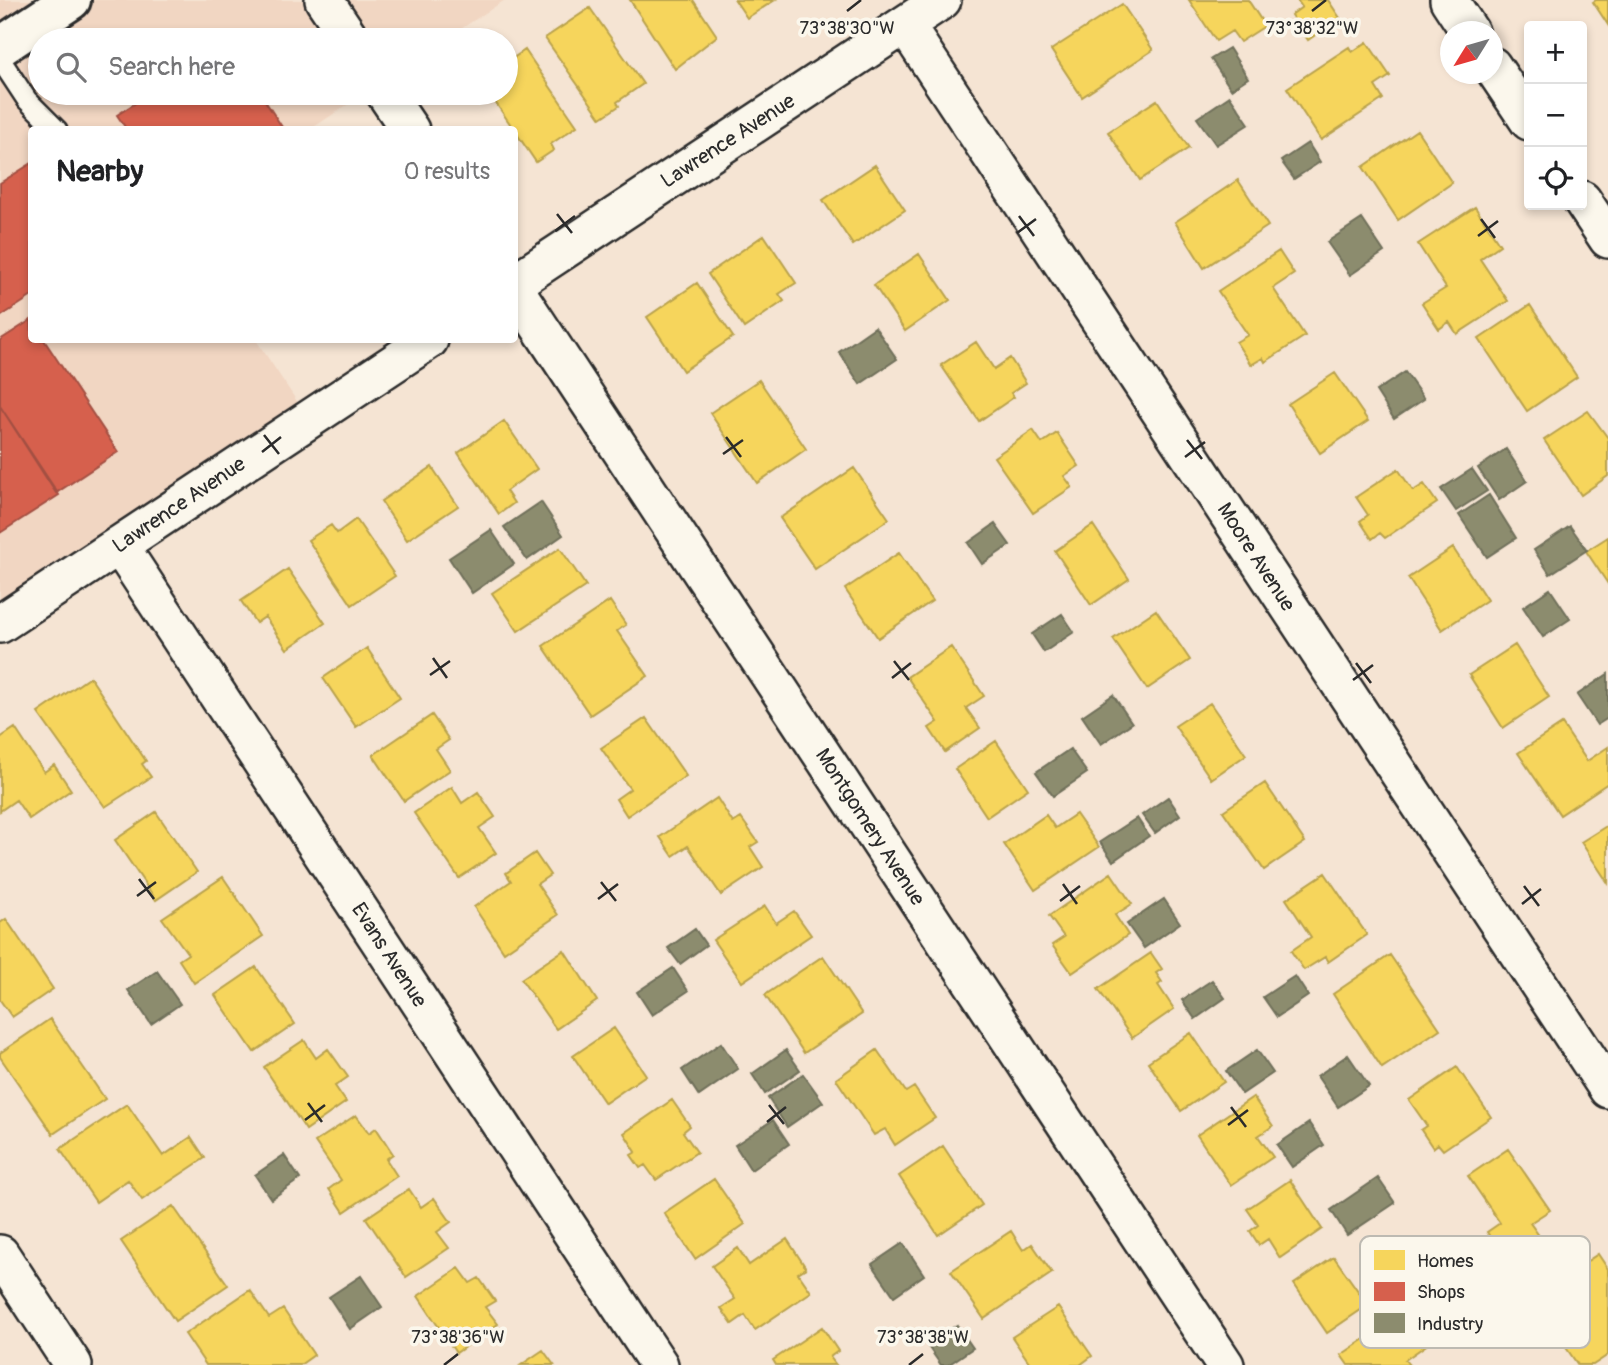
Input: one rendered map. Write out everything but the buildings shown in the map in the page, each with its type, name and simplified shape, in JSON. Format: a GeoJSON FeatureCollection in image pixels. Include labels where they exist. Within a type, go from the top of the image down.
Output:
{"type":"FeatureCollection","features":[{"type":"Feature","properties":{"kind":"main road"},"geometry":{"type":"LineString","coordinates":[[29,28],[71,0]]}},
{"type":"Feature","properties":{"kind":"main road"},"geometry":{"type":"LineString","coordinates":[[0,47],[28,28]]}},
{"type":"Feature","properties":{"kind":"street"},"geometry":{"type":"LineString","coordinates":[[324,0],[343,28]]}},
{"type":"Feature","properties":{"kind":"street","name":"Lawrence Avenue"},"geometry":{"type":"LineString","coordinates":[[518,280],[942,0]]}},
{"type":"Feature","properties":{"kind":"street"},"geometry":{"type":"LineString","coordinates":[[1449,0],[1463,21]]}},
{"type":"Feature","properties":{"kind":"street","name":"Moore Avenue"},"geometry":{"type":"LineString","coordinates":[[905,25],[1608,1088]]}},
{"type":"Feature","properties":{"kind":"street"},"geometry":{"type":"LineString","coordinates":[[1503,81],[1524,113]]}},
{"type":"Feature","properties":{"kind":"street"},"geometry":{"type":"LineString","coordinates":[[393,105],[407,126]]}},
{"type":"Feature","properties":{"kind":"street"},"geometry":{"type":"LineString","coordinates":[[1587,208],[1608,239]]}},
{"type":"Feature","properties":{"kind":"street","name":"Montgomery Avenue"},"geometry":{"type":"LineString","coordinates":[[518,294],[1224,1365]]}},
{"type":"Feature","properties":{"kind":"street","name":"Lawrence Avenue"},"geometry":{"type":"LineString","coordinates":[[0,624],[424,343]]}},
{"type":"Feature","properties":{"kind":"street","name":"Evans Avenue"},"geometry":{"type":"LineString","coordinates":[[119,545],[659,1365]]}},
{"type":"Feature","properties":{"kind":"street"},"geometry":{"type":"LineString","coordinates":[[0,1255],[73,1365]]}},
{"type":"Feature","properties":{"kind":"lane"},"geometry":{"type":"LineString","coordinates":[[0,60],[28,101]]}},
{"type":"Feature","properties":{"kind":"lane"},"geometry":{"type":"LineString","coordinates":[[32,105],[53,126]]}},
{"type":"Feature","properties":{"kind":"shaded area"},"geometry":{"type":"Polygon","coordinates":[[[0,0],[505,0],[462,28],[28,28],[28,105],[347,105],[316,126],[28,126],[28,343],[258,343],[302,409],[0,609],[0,0]]]}}]}
